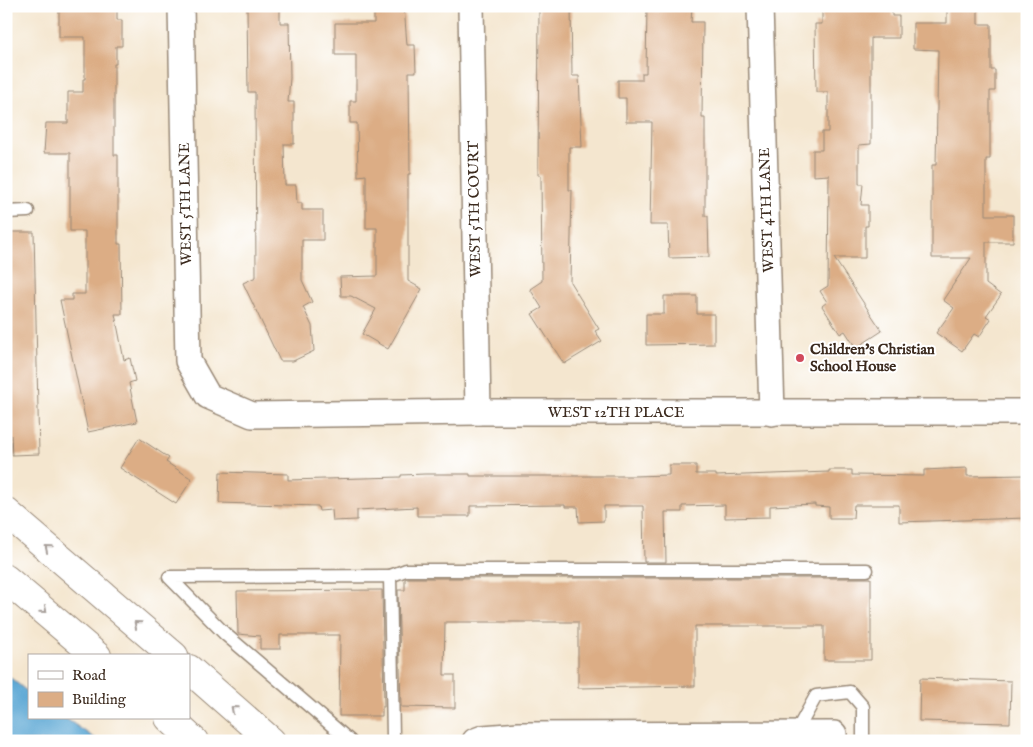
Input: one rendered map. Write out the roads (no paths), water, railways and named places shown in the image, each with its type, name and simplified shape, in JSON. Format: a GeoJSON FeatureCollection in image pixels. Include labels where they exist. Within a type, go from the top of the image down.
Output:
{"type":"FeatureCollection","features":[{"type":"Feature","properties":{"kind":"highway"},"geometry":{"type":"LineString","coordinates":[[6,512],[172,654]]}},
{"type":"Feature","properties":{"kind":"highway"},"geometry":{"type":"LineString","coordinates":[[6,578],[95,654]]}},
{"type":"Feature","properties":{"kind":"highway"},"geometry":{"type":"LineString","coordinates":[[190,670],[271,741]]}},
{"type":"Feature","properties":{"kind":"highway"},"geometry":{"type":"LineString","coordinates":[[171,720],[194,741]]}},
{"type":"Feature","properties":{"kind":"street","name":"WEST 5TH LANE"},"geometry":{"type":"LineString","coordinates":[[181,6],[188,361],[208,396]]}},
{"type":"Feature","properties":{"kind":"street","name":"WEST 5TH COURT"},"geometry":{"type":"LineString","coordinates":[[471,6],[478,412]]}},
{"type":"Feature","properties":{"kind":"street","name":"WEST 4TH LANE"},"geometry":{"type":"LineString","coordinates":[[760,6],[772,413]]}},
{"type":"Feature","properties":{"kind":"street","name":"WEST 12TH PLACE"},"geometry":{"type":"LineString","coordinates":[[208,396],[252,415],[478,412],[1027,412]]}},
{"type":"Feature","properties":{"kind":"street"},"geometry":{"type":"LineString","coordinates":[[475,741],[483,738],[794,738],[834,734]]}},
{"type":"Feature","properties":{"kind":"lane"},"geometry":{"type":"LineString","coordinates":[[6,212],[28,211]]}},
{"type":"Feature","properties":{"kind":"lane"},"geometry":{"type":"LineString","coordinates":[[350,741],[225,634],[169,577],[390,576],[406,570],[867,570]]}},
{"type":"Feature","properties":{"kind":"lane"},"geometry":{"type":"LineString","coordinates":[[390,576],[393,737],[398,741]]}},
{"type":"Feature","properties":{"kind":"lane"},"geometry":{"type":"LineString","coordinates":[[794,738],[816,696],[850,692],[863,707],[863,741]]}},
{"type":"Feature","properties":{"kind":"water"},"geometry":{"type":"Polygon","coordinates":[[[6,674],[28,692],[28,720],[68,720],[99,741],[6,741],[6,674]]]}},
{"type":"Feature","properties":{"kind":"place","name":"Children's Christian School House"},"geometry":{"type":"Point","coordinates":[800,358]}}]}
